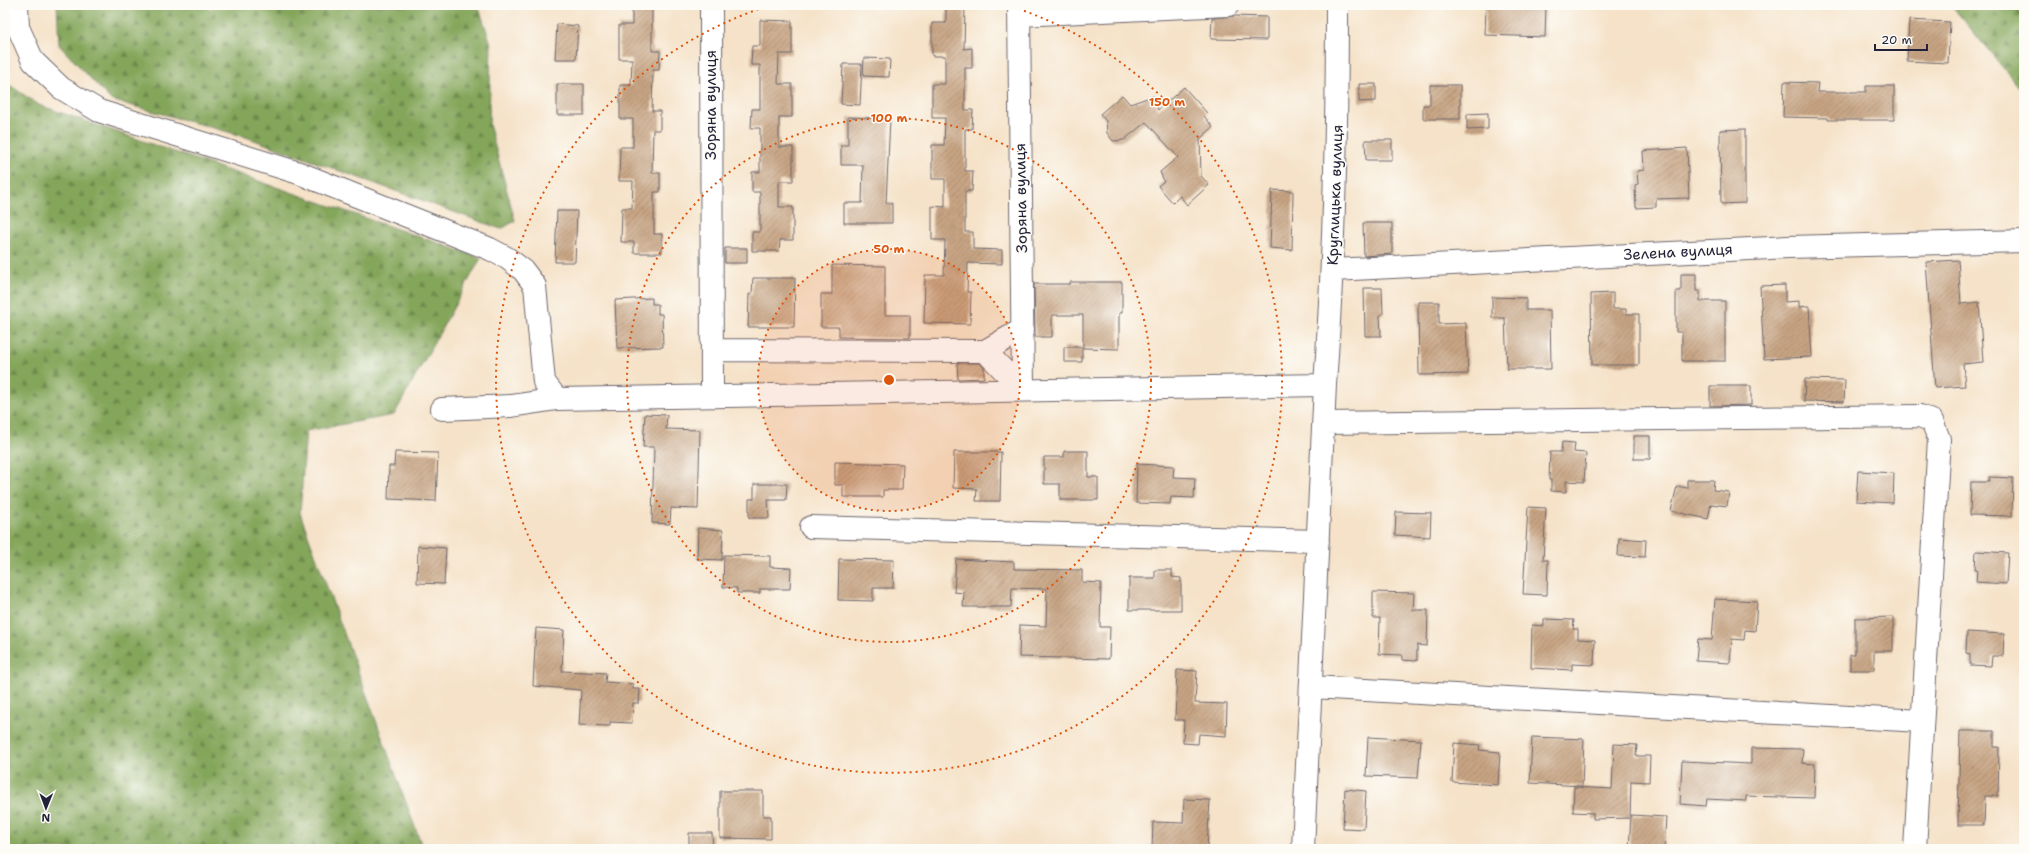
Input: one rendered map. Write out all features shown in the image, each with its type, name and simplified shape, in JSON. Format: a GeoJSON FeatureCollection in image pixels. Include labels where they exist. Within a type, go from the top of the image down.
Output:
{"type":"FeatureCollection","features":[{"type":"Feature","properties":{"kind":"street"},"geometry":{"type":"LineString","coordinates":[[17,5],[18,27],[33,61],[61,88],[99,111],[299,173],[490,249],[507,258],[523,270],[535,286],[544,382],[557,399]]}},
{"type":"Feature","properties":{"kind":"street","name":"Зоряна вулиця"},"geometry":{"type":"LineString","coordinates":[[711,5],[712,396]]}},
{"type":"Feature","properties":{"kind":"street"},"geometry":{"type":"LineString","coordinates":[[1019,10],[1228,5]]}},
{"type":"Feature","properties":{"kind":"street","name":"Круглицька вулиця"},"geometry":{"type":"LineString","coordinates":[[1303,849],[1333,270],[1337,117],[1337,5]]}},
{"type":"Feature","properties":{"kind":"street","name":"Зоряна вулиця"},"geometry":{"type":"LineString","coordinates":[[1019,10],[1023,390]]}},
{"type":"Feature","properties":{"kind":"street","name":"Зелена вулиця"},"geometry":{"type":"LineString","coordinates":[[1333,270],[1788,247],[2024,241]]}},
{"type":"Feature","properties":{"kind":"street"},"geometry":{"type":"LineString","coordinates":[[713,350],[985,351],[1023,329]]}},
{"type":"Feature","properties":{"kind":"street"},"geometry":{"type":"LineString","coordinates":[[985,351],[1023,390]]}},
{"type":"Feature","properties":{"kind":"street"},"geometry":{"type":"LineString","coordinates":[[442,409],[511,406],[557,399],[1326,385]]}},
{"type":"Feature","properties":{"kind":"street"},"geometry":{"type":"LineString","coordinates":[[1324,423],[1920,416],[1936,420],[1938,439],[1916,849]]}},
{"type":"Feature","properties":{"kind":"street"},"geometry":{"type":"LineString","coordinates":[[811,526],[1318,541]]}},
{"type":"Feature","properties":{"kind":"street"},"geometry":{"type":"LineString","coordinates":[[1312,687],[1922,721]]}},
{"type":"Feature","properties":{"kind":"green space"},"geometry":{"type":"Polygon","coordinates":[[[57,5],[203,5],[211,9],[217,5],[478,5],[491,44],[489,124],[515,221],[501,229],[243,136],[111,100],[59,45],[57,5]]]}},
{"type":"Feature","properties":{"kind":"green space"},"geometry":{"type":"Polygon","coordinates":[[[1951,5],[2024,5],[2024,93],[1951,5]]]}},
{"type":"Feature","properties":{"kind":"green space"},"geometry":{"type":"Polygon","coordinates":[[[5,82],[39,105],[481,258],[394,415],[306,431],[300,513],[423,849],[5,849],[5,82]]]}},
{"type":"Feature","properties":{"kind":"building"},"geometry":{"type":"Polygon","coordinates":[[[632,5],[652,5],[652,51],[660,51],[659,70],[653,70],[652,111],[660,111],[660,130],[653,130],[652,173],[660,173],[660,192],[654,192],[654,234],[662,234],[662,253],[634,253],[634,242],[621,242],[622,208],[632,208],[633,181],[619,181],[620,147],[633,147],[633,119],[620,119],[620,85],[631,85],[632,59],[619,59],[619,25],[632,25],[632,5]]]}},
{"type":"Feature","properties":{"kind":"building"},"geometry":{"type":"Polygon","coordinates":[[[946,5],[965,5],[964,49],[972,48],[972,68],[965,68],[965,110],[973,110],[972,129],[965,129],[965,171],[973,171],[972,191],[965,191],[965,232],[973,232],[973,249],[1002,250],[1002,264],[968,263],[967,292],[971,292],[970,324],[924,323],[925,275],[944,275],[945,240],[932,240],[932,206],[945,207],[945,179],[932,179],[932,145],[944,145],[945,118],[932,118],[932,84],[945,84],[945,56],[932,56],[932,23],[946,23],[946,5]]]}},
{"type":"Feature","properties":{"kind":"building"},"geometry":{"type":"Polygon","coordinates":[[[1486,5],[1546,5],[1545,37],[1485,35],[1486,5]]]}},
{"type":"Feature","properties":{"kind":"building"},"geometry":{"type":"Polygon","coordinates":[[[1234,16],[1267,17],[1267,40],[1211,39],[1212,18],[1234,16]]]}},
{"type":"Feature","properties":{"kind":"building"},"geometry":{"type":"Polygon","coordinates":[[[760,20],[792,21],[792,54],[779,54],[778,84],[792,84],[792,117],[779,117],[779,147],[793,147],[793,181],[779,181],[779,207],[793,207],[793,240],[780,240],[779,251],[752,251],[752,232],[760,232],[760,192],[752,192],[752,172],[760,172],[760,128],[751,128],[752,109],[760,109],[760,65],[751,65],[752,46],[760,46],[760,20]]]}},
{"type":"Feature","properties":{"kind":"building"},"geometry":{"type":"Polygon","coordinates":[[[1909,20],[1950,22],[1948,63],[1907,61],[1909,20]]]}},
{"type":"Feature","properties":{"kind":"building"},"geometry":{"type":"Polygon","coordinates":[[[557,24],[578,26],[576,59],[555,59],[557,24]]]}},
{"type":"Feature","properties":{"kind":"building"},"geometry":{"type":"Polygon","coordinates":[[[864,58],[890,59],[889,77],[863,76],[864,58]]]}},
{"type":"Feature","properties":{"kind":"building"},"geometry":{"type":"Polygon","coordinates":[[[843,64],[862,64],[860,105],[841,104],[843,64]]]}},
{"type":"Feature","properties":{"kind":"building"},"geometry":{"type":"Polygon","coordinates":[[[1784,82],[1818,83],[1817,92],[1866,92],[1866,86],[1894,86],[1894,120],[1828,120],[1828,118],[1783,117],[1784,82]]]}},
{"type":"Feature","properties":{"kind":"building"},"geometry":{"type":"Polygon","coordinates":[[[557,84],[584,84],[584,115],[557,115],[557,84]]]}},
{"type":"Feature","properties":{"kind":"building"},"geometry":{"type":"Polygon","coordinates":[[[1359,84],[1376,84],[1376,101],[1359,102],[1359,84]]]}},
{"type":"Feature","properties":{"kind":"building"},"geometry":{"type":"Polygon","coordinates":[[[1430,85],[1460,85],[1460,119],[1423,119],[1423,105],[1430,105],[1430,85]]]}},
{"type":"Feature","properties":{"kind":"building"},"geometry":{"type":"Polygon","coordinates":[[[1184,87],[1207,113],[1204,116],[1213,127],[1200,139],[1201,176],[1209,185],[1187,205],[1180,196],[1173,203],[1158,186],[1164,181],[1160,172],[1178,157],[1146,122],[1124,140],[1113,141],[1107,133],[1106,121],[1100,114],[1122,95],[1130,104],[1153,96],[1158,110],[1184,87]]]}},
{"type":"Feature","properties":{"kind":"building"},"geometry":{"type":"Polygon","coordinates":[[[1488,113],[1488,129],[1467,130],[1467,114],[1488,113]]]}},
{"type":"Feature","properties":{"kind":"building"},"geometry":{"type":"Polygon","coordinates":[[[848,117],[890,119],[886,203],[892,203],[892,223],[844,223],[844,203],[862,203],[863,165],[841,165],[841,145],[848,145],[848,117]]]}},
{"type":"Feature","properties":{"kind":"building"},"geometry":{"type":"Polygon","coordinates":[[[1745,129],[1745,203],[1721,204],[1720,130],[1745,129]]]}},
{"type":"Feature","properties":{"kind":"building"},"geometry":{"type":"Polygon","coordinates":[[[1365,140],[1392,140],[1392,160],[1366,160],[1365,140]]]}},
{"type":"Feature","properties":{"kind":"building"},"geometry":{"type":"Polygon","coordinates":[[[1687,148],[1689,198],[1656,199],[1656,207],[1636,208],[1635,185],[1638,184],[1637,171],[1644,170],[1643,151],[1687,148]]]}},
{"type":"Feature","properties":{"kind":"building"},"geometry":{"type":"Polygon","coordinates":[[[1272,190],[1293,191],[1292,250],[1270,248],[1272,190]]]}},
{"type":"Feature","properties":{"kind":"building"},"geometry":{"type":"Polygon","coordinates":[[[557,211],[577,211],[575,262],[555,262],[557,211]]]}},
{"type":"Feature","properties":{"kind":"building"},"geometry":{"type":"Polygon","coordinates":[[[1363,223],[1392,223],[1392,254],[1364,256],[1363,223]]]}},
{"type":"Feature","properties":{"kind":"building"},"geometry":{"type":"Polygon","coordinates":[[[725,248],[747,248],[747,263],[725,263],[725,248]]]}},
{"type":"Feature","properties":{"kind":"building"},"geometry":{"type":"Polygon","coordinates":[[[1958,260],[1961,304],[1979,302],[1983,362],[1963,364],[1965,386],[1935,388],[1926,262],[1958,260]]]}},
{"type":"Feature","properties":{"kind":"building"},"geometry":{"type":"Polygon","coordinates":[[[832,265],[885,266],[885,315],[910,315],[910,338],[839,337],[839,327],[821,327],[821,294],[832,294],[832,265]]]}},
{"type":"Feature","properties":{"kind":"building"},"geometry":{"type":"Polygon","coordinates":[[[1681,274],[1696,274],[1696,291],[1700,291],[1700,301],[1725,301],[1725,361],[1682,361],[1682,332],[1676,332],[1676,291],[1681,291],[1681,274]]]}},
{"type":"Feature","properties":{"kind":"building"},"geometry":{"type":"Polygon","coordinates":[[[753,278],[795,278],[794,327],[748,327],[749,294],[752,294],[753,278]]]}},
{"type":"Feature","properties":{"kind":"building"},"geometry":{"type":"Polygon","coordinates":[[[1070,282],[1122,282],[1122,313],[1119,313],[1119,349],[1083,348],[1083,315],[1052,315],[1052,337],[1035,337],[1034,284],[1070,284],[1070,282]]]}},
{"type":"Feature","properties":{"kind":"building"},"geometry":{"type":"Polygon","coordinates":[[[1785,285],[1785,302],[1799,301],[1799,307],[1809,306],[1812,357],[1764,359],[1760,286],[1785,285]]]}},
{"type":"Feature","properties":{"kind":"building"},"geometry":{"type":"Polygon","coordinates":[[[1364,288],[1382,288],[1383,314],[1380,315],[1381,336],[1365,336],[1364,288]]]}},
{"type":"Feature","properties":{"kind":"building"},"geometry":{"type":"Polygon","coordinates":[[[1613,293],[1613,309],[1626,309],[1626,314],[1639,314],[1639,365],[1592,365],[1591,294],[1613,293]]]}},
{"type":"Feature","properties":{"kind":"building"},"geometry":{"type":"Polygon","coordinates":[[[1492,297],[1526,298],[1526,310],[1550,310],[1551,369],[1507,369],[1505,318],[1492,318],[1492,297]]]}},
{"type":"Feature","properties":{"kind":"building"},"geometry":{"type":"Polygon","coordinates":[[[652,298],[652,304],[658,304],[658,314],[662,314],[663,347],[617,348],[615,300],[652,298]]]}},
{"type":"Feature","properties":{"kind":"building"},"geometry":{"type":"Polygon","coordinates":[[[1418,302],[1439,302],[1439,324],[1466,323],[1468,374],[1419,375],[1418,302]]]}},
{"type":"Feature","properties":{"kind":"building"},"geometry":{"type":"Polygon","coordinates":[[[1064,347],[1082,347],[1082,362],[1064,362],[1064,347]]]}},
{"type":"Feature","properties":{"kind":"building"},"geometry":{"type":"Polygon","coordinates":[[[957,363],[980,363],[984,368],[984,378],[958,379],[957,363]]]}},
{"type":"Feature","properties":{"kind":"building"},"geometry":{"type":"Polygon","coordinates":[[[1805,379],[1845,380],[1844,402],[1804,401],[1805,379]]]}},
{"type":"Feature","properties":{"kind":"building"},"geometry":{"type":"Polygon","coordinates":[[[1710,386],[1751,386],[1751,405],[1710,406],[1710,386]]]}},
{"type":"Feature","properties":{"kind":"building"},"geometry":{"type":"Polygon","coordinates":[[[645,414],[667,415],[666,429],[700,430],[698,509],[671,508],[670,524],[652,523],[654,447],[643,447],[645,414]]]}},
{"type":"Feature","properties":{"kind":"building"},"geometry":{"type":"Polygon","coordinates":[[[1634,436],[1650,436],[1650,459],[1634,459],[1634,436]]]}},
{"type":"Feature","properties":{"kind":"building"},"geometry":{"type":"Polygon","coordinates":[[[1562,442],[1575,443],[1574,452],[1586,453],[1584,482],[1566,481],[1566,492],[1551,491],[1551,480],[1549,480],[1550,452],[1561,452],[1562,442]]]}},
{"type":"Feature","properties":{"kind":"building"},"geometry":{"type":"Polygon","coordinates":[[[1064,451],[1088,451],[1088,477],[1098,477],[1098,500],[1060,500],[1060,484],[1044,484],[1044,457],[1064,457],[1064,451]]]}},
{"type":"Feature","properties":{"kind":"building"},"geometry":{"type":"Polygon","coordinates":[[[395,452],[438,453],[436,501],[388,499],[389,466],[394,466],[395,452]]]}},
{"type":"Feature","properties":{"kind":"building"},"geometry":{"type":"Polygon","coordinates":[[[954,452],[1001,452],[1000,501],[976,501],[977,489],[953,488],[954,452]]]}},
{"type":"Feature","properties":{"kind":"building"},"geometry":{"type":"Polygon","coordinates":[[[835,462],[903,464],[902,490],[883,490],[883,497],[843,497],[843,485],[835,485],[835,462]]]}},
{"type":"Feature","properties":{"kind":"building"},"geometry":{"type":"Polygon","coordinates":[[[1137,464],[1174,466],[1173,477],[1195,478],[1194,498],[1171,497],[1170,504],[1136,503],[1137,464]]]}},
{"type":"Feature","properties":{"kind":"building"},"geometry":{"type":"Polygon","coordinates":[[[1858,471],[1894,473],[1893,503],[1856,501],[1858,471]]]}},
{"type":"Feature","properties":{"kind":"building"},"geometry":{"type":"Polygon","coordinates":[[[1989,477],[2013,478],[2012,516],[1970,515],[1971,482],[1989,482],[1989,477]]]}},
{"type":"Feature","properties":{"kind":"building"},"geometry":{"type":"Polygon","coordinates":[[[1687,480],[1714,480],[1713,490],[1729,492],[1727,506],[1711,504],[1708,519],[1671,511],[1677,486],[1687,488],[1687,480]]]}},
{"type":"Feature","properties":{"kind":"building"},"geometry":{"type":"Polygon","coordinates":[[[754,484],[787,484],[786,500],[768,500],[769,518],[749,518],[749,499],[754,499],[754,484]]]}},
{"type":"Feature","properties":{"kind":"building"},"geometry":{"type":"Polygon","coordinates":[[[1528,507],[1546,508],[1543,560],[1548,560],[1547,595],[1523,594],[1528,507]]]}},
{"type":"Feature","properties":{"kind":"building"},"geometry":{"type":"Polygon","coordinates":[[[1396,512],[1431,513],[1430,537],[1395,535],[1396,512]]]}},
{"type":"Feature","properties":{"kind":"building"},"geometry":{"type":"Polygon","coordinates":[[[698,528],[723,530],[722,560],[697,559],[698,528]]]}},
{"type":"Feature","properties":{"kind":"building"},"geometry":{"type":"Polygon","coordinates":[[[1619,538],[1646,540],[1645,557],[1618,556],[1619,538]]]}},
{"type":"Feature","properties":{"kind":"building"},"geometry":{"type":"Polygon","coordinates":[[[418,546],[446,548],[444,584],[417,583],[418,546]]]}},
{"type":"Feature","properties":{"kind":"building"},"geometry":{"type":"Polygon","coordinates":[[[1976,551],[2008,553],[2006,584],[1976,582],[1976,551]]]}},
{"type":"Feature","properties":{"kind":"building"},"geometry":{"type":"Polygon","coordinates":[[[724,555],[770,556],[770,567],[791,568],[790,589],[760,589],[760,593],[737,593],[737,588],[723,587],[724,555]]]}},
{"type":"Feature","properties":{"kind":"building"},"geometry":{"type":"Polygon","coordinates":[[[839,559],[894,560],[893,588],[873,588],[873,601],[838,600],[839,559]]]}},
{"type":"Feature","properties":{"kind":"building"},"geometry":{"type":"Polygon","coordinates":[[[956,559],[1014,562],[1014,569],[1082,570],[1082,582],[1101,583],[1100,627],[1110,627],[1109,659],[1019,657],[1020,625],[1046,626],[1047,589],[1012,588],[1011,607],[963,607],[964,593],[954,592],[956,559]]]}},
{"type":"Feature","properties":{"kind":"building"},"geometry":{"type":"Polygon","coordinates":[[[1155,570],[1172,570],[1172,577],[1181,578],[1181,610],[1129,610],[1129,578],[1155,578],[1155,570]]]}},
{"type":"Feature","properties":{"kind":"building"},"geometry":{"type":"Polygon","coordinates":[[[1373,592],[1414,593],[1413,610],[1428,610],[1427,646],[1417,645],[1417,661],[1402,660],[1402,655],[1379,654],[1380,618],[1373,618],[1373,592]]]}},
{"type":"Feature","properties":{"kind":"building"},"geometry":{"type":"Polygon","coordinates":[[[1715,599],[1757,601],[1755,631],[1745,630],[1744,640],[1732,639],[1730,663],[1696,661],[1698,639],[1712,640],[1715,599]]]}},
{"type":"Feature","properties":{"kind":"building"},"geometry":{"type":"Polygon","coordinates":[[[1893,617],[1893,651],[1874,651],[1874,670],[1850,670],[1850,655],[1855,655],[1855,618],[1893,617]]]}},
{"type":"Feature","properties":{"kind":"building"},"geometry":{"type":"Polygon","coordinates":[[[1544,619],[1574,620],[1573,629],[1578,629],[1578,639],[1595,640],[1594,665],[1572,664],[1572,670],[1531,668],[1532,625],[1544,626],[1544,619]]]}},
{"type":"Feature","properties":{"kind":"building"},"geometry":{"type":"Polygon","coordinates":[[[536,628],[564,630],[562,671],[606,673],[605,682],[633,684],[633,689],[640,689],[639,703],[633,703],[632,723],[610,722],[610,726],[579,725],[581,690],[533,686],[536,628]]]}},
{"type":"Feature","properties":{"kind":"building"},"geometry":{"type":"Polygon","coordinates":[[[1967,632],[2004,634],[2003,656],[1992,656],[1991,666],[1970,665],[1970,654],[1966,653],[1967,632]]]}},
{"type":"Feature","properties":{"kind":"building"},"geometry":{"type":"Polygon","coordinates":[[[1177,670],[1197,671],[1195,703],[1227,704],[1226,736],[1199,734],[1198,744],[1183,743],[1184,720],[1175,720],[1177,670]]]}},
{"type":"Feature","properties":{"kind":"building"},"geometry":{"type":"Polygon","coordinates":[[[1960,731],[1994,731],[1994,747],[1999,747],[1998,796],[1985,796],[1984,825],[1958,825],[1960,731]]]}},
{"type":"Feature","properties":{"kind":"building"},"geometry":{"type":"Polygon","coordinates":[[[1368,737],[1421,740],[1418,778],[1366,776],[1368,737]]]}},
{"type":"Feature","properties":{"kind":"building"},"geometry":{"type":"Polygon","coordinates":[[[1532,737],[1584,739],[1582,786],[1530,783],[1532,737]]]}},
{"type":"Feature","properties":{"kind":"building"},"geometry":{"type":"Polygon","coordinates":[[[1454,743],[1480,745],[1479,750],[1500,752],[1498,785],[1452,782],[1454,743]]]}},
{"type":"Feature","properties":{"kind":"building"},"geometry":{"type":"Polygon","coordinates":[[[1614,744],[1637,745],[1636,756],[1650,756],[1649,782],[1631,781],[1630,818],[1593,819],[1593,813],[1573,812],[1574,787],[1612,789],[1614,744]]]}},
{"type":"Feature","properties":{"kind":"building"},"geometry":{"type":"Polygon","coordinates":[[[1751,748],[1803,749],[1802,763],[1815,764],[1814,798],[1746,796],[1746,801],[1707,799],[1706,806],[1680,804],[1682,761],[1751,764],[1751,748]]]}},
{"type":"Feature","properties":{"kind":"building"},"geometry":{"type":"Polygon","coordinates":[[[1345,789],[1366,791],[1364,829],[1343,828],[1345,789]]]}},
{"type":"Feature","properties":{"kind":"building"},"geometry":{"type":"Polygon","coordinates":[[[720,791],[763,791],[763,816],[771,816],[771,839],[720,838],[720,791]]]}},
{"type":"Feature","properties":{"kind":"building"},"geometry":{"type":"Polygon","coordinates":[[[1184,799],[1210,800],[1207,849],[1152,849],[1153,822],[1183,823],[1184,799]]]}},
{"type":"Feature","properties":{"kind":"building"},"geometry":{"type":"Polygon","coordinates":[[[1631,815],[1666,817],[1664,849],[1629,849],[1631,815]]]}},
{"type":"Feature","properties":{"kind":"building"},"geometry":{"type":"Polygon","coordinates":[[[689,833],[712,833],[713,849],[689,849],[689,833]]]}}]}
